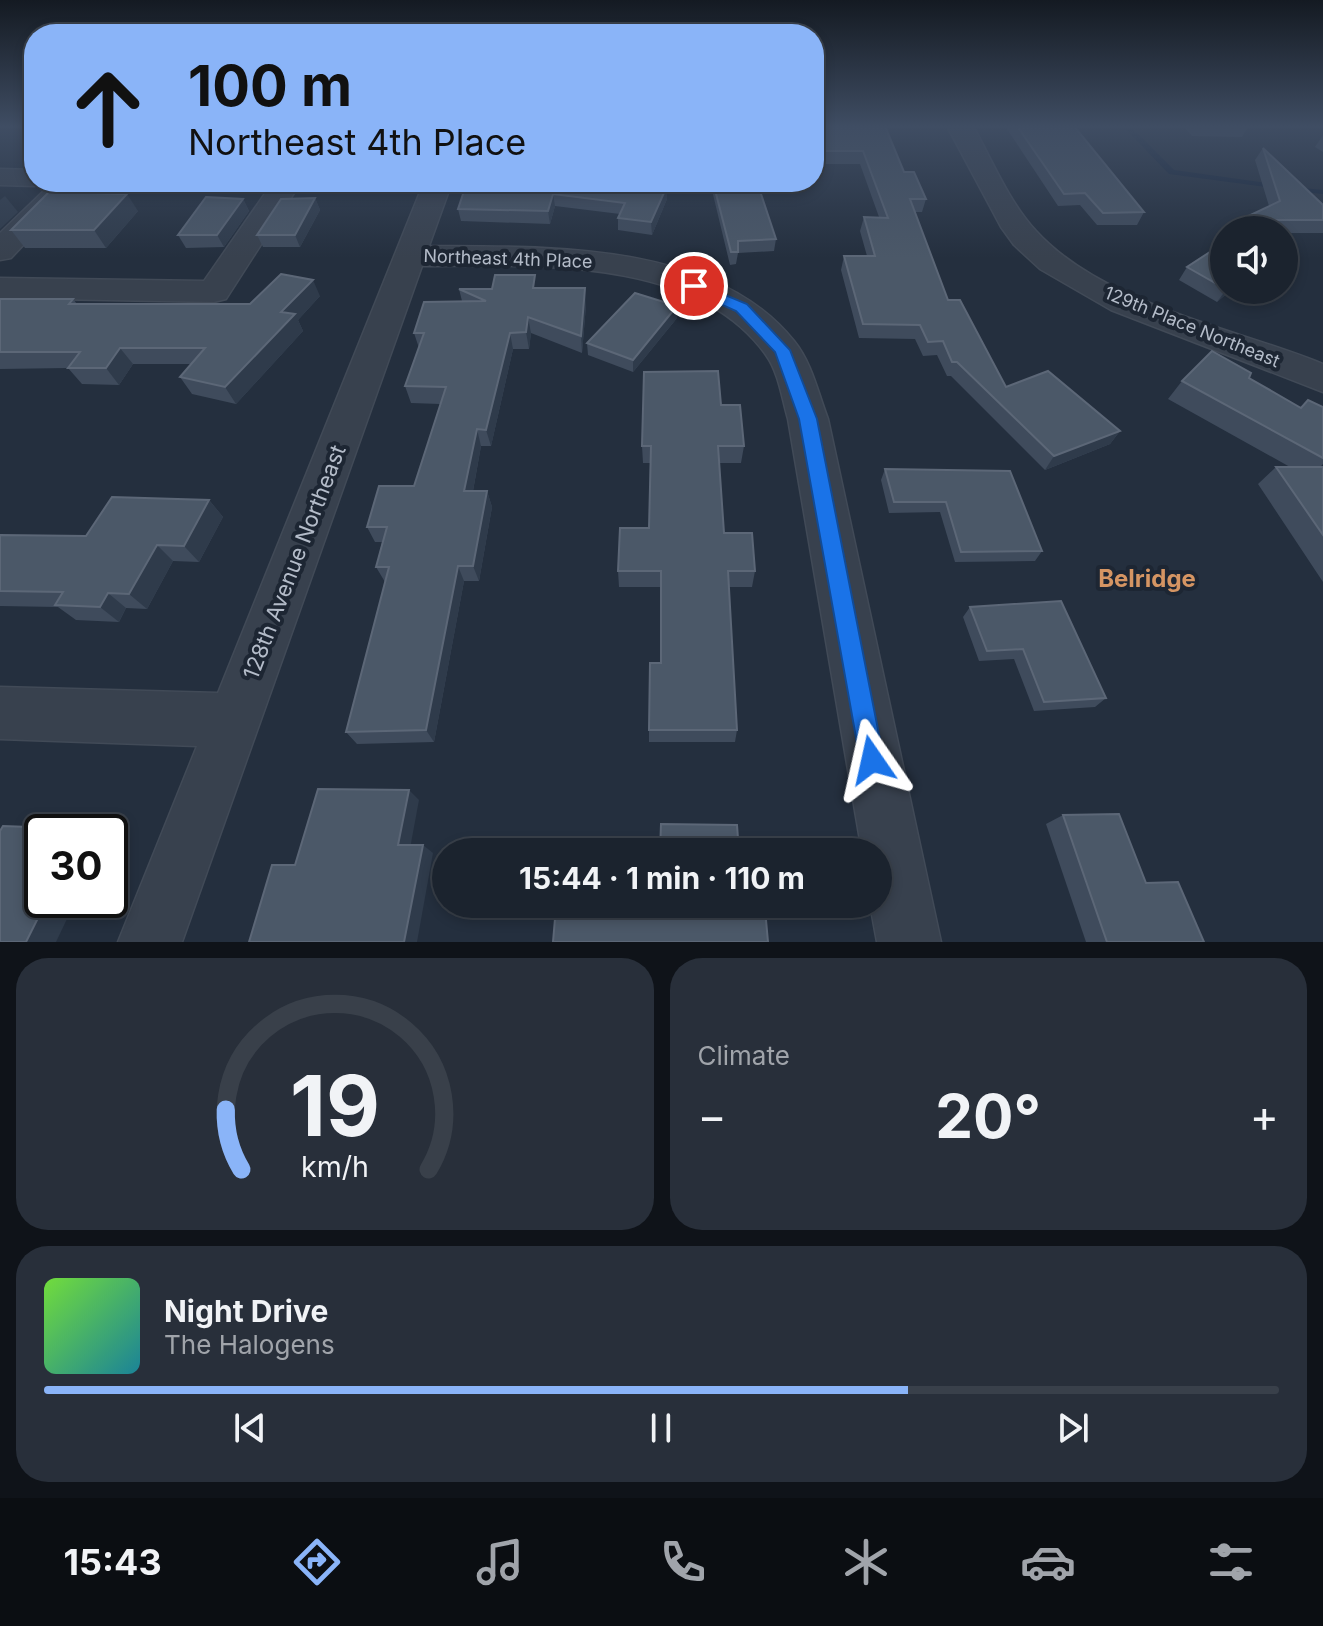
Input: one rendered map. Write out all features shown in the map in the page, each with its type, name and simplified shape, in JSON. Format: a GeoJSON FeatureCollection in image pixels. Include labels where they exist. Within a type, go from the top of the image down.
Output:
{"type":"FeatureCollection","features":[{"type":"Feature","properties":{"kind":"street","name":"129th Place Northeast"},"geometry":{"type":"LineString","coordinates":[[985,170],[1022,236],[1039,253],[1100,291],[1319,369]]}},
{"type":"Feature","properties":{"kind":"street"},"geometry":{"type":"LineString","coordinates":[[0,177],[24,178]]}},
{"type":"Feature","properties":{"kind":"street"},"geometry":{"type":"LineString","coordinates":[[0,251],[59,192]]}},
{"type":"Feature","properties":{"kind":"street"},"geometry":{"type":"LineString","coordinates":[[0,288],[214,292],[280,192]]}},
{"type":"Feature","properties":{"kind":"street","name":"128th Avenue Northeast"},"geometry":{"type":"LineString","coordinates":[[150,942],[434,192]]}},
{"type":"Feature","properties":{"kind":"street","name":"Northeast 4th Place"},"geometry":{"type":"LineString","coordinates":[[411,256],[548,257],[606,263],[670,276],[742,307],[782,350],[808,419],[909,942]]}},
{"type":"Feature","properties":{"kind":"street"},"geometry":{"type":"LineString","coordinates":[[0,713],[233,720]]}},
{"type":"Feature","properties":{"kind":"building"},"geometry":{"type":"Polygon","coordinates":[[[870,170],[914,172],[926,199],[910,199],[948,300],[960,300],[1006,387],[1048,371],[1120,431],[1054,456],[957,362],[952,362],[943,341],[928,342],[920,325],[863,324],[844,256],[875,256],[864,217],[888,218],[870,170]]]}},
{"type":"Feature","properties":{"kind":"building"},"geometry":{"type":"Polygon","coordinates":[[[1047,170],[1110,170],[1144,212],[1103,213],[1085,193],[1064,194],[1047,170]]]}},
{"type":"Feature","properties":{"kind":"building"},"geometry":{"type":"Polygon","coordinates":[[[1270,170],[1286,170],[1323,205],[1323,220],[1298,220],[1298,216],[1248,216],[1280,201],[1270,170]]]}},
{"type":"Feature","properties":{"kind":"building"},"geometry":{"type":"Polygon","coordinates":[[[49,192],[127,194],[94,230],[11,230],[49,192]]]}},
{"type":"Feature","properties":{"kind":"building"},"geometry":{"type":"Polygon","coordinates":[[[464,192],[664,192],[651,222],[618,218],[625,203],[553,194],[548,211],[458,209],[464,192]]]}},
{"type":"Feature","properties":{"kind":"building"},"geometry":{"type":"Polygon","coordinates":[[[716,192],[760,192],[776,239],[738,241],[738,252],[731,252],[716,192]]]}},
{"type":"Feature","properties":{"kind":"building"},"geometry":{"type":"Polygon","coordinates":[[[206,197],[243,199],[217,235],[178,235],[206,197]]]}},
{"type":"Feature","properties":{"kind":"building"},"geometry":{"type":"Polygon","coordinates":[[[315,198],[295,235],[257,235],[281,199],[315,198]]]}},
{"type":"Feature","properties":{"kind":"building"},"geometry":{"type":"Polygon","coordinates":[[[1210,252],[1210,280],[1187,267],[1210,252]]]}},
{"type":"Feature","properties":{"kind":"building"},"geometry":{"type":"Polygon","coordinates":[[[281,274],[313,280],[281,312],[295,314],[225,387],[180,377],[205,348],[120,348],[106,368],[68,368],[80,352],[0,352],[0,299],[73,299],[69,304],[250,304],[281,274]]]}},
{"type":"Feature","properties":{"kind":"building"},"geometry":{"type":"Polygon","coordinates":[[[495,275],[535,275],[533,288],[585,288],[581,336],[528,317],[526,332],[510,333],[486,430],[477,429],[464,491],[487,491],[473,566],[458,566],[426,730],[346,732],[389,567],[376,567],[387,527],[367,527],[379,486],[414,486],[446,387],[405,386],[424,333],[414,333],[424,302],[486,301],[459,289],[492,289],[495,275]]]}},
{"type":"Feature","properties":{"kind":"building"},"geometry":{"type":"Polygon","coordinates":[[[635,293],[677,306],[633,360],[587,343],[635,293]]]}},
{"type":"Feature","properties":{"kind":"building"},"geometry":{"type":"Polygon","coordinates":[[[1212,351],[1251,373],[1249,378],[1301,408],[1308,400],[1323,407],[1323,458],[1182,381],[1212,351]]]}},
{"type":"Feature","properties":{"kind":"building"},"geometry":{"type":"Polygon","coordinates":[[[718,371],[721,405],[740,405],[744,446],[718,446],[724,533],[752,533],[755,571],[728,571],[737,730],[649,730],[650,663],[661,663],[661,571],[618,571],[620,528],[649,528],[651,446],[642,446],[644,372],[718,371]]]}},
{"type":"Feature","properties":{"kind":"building"},"geometry":{"type":"Polygon","coordinates":[[[1276,467],[1323,467],[1323,535],[1276,467]]]}},
{"type":"Feature","properties":{"kind":"building"},"geometry":{"type":"Polygon","coordinates":[[[885,469],[1010,471],[1042,551],[961,552],[946,502],[894,502],[885,469]]]}},
{"type":"Feature","properties":{"kind":"building"},"geometry":{"type":"Polygon","coordinates":[[[112,497],[209,500],[184,546],[157,545],[129,594],[108,593],[100,607],[55,605],[63,592],[0,591],[0,535],[86,536],[112,497]]]}},
{"type":"Feature","properties":{"kind":"building"},"geometry":{"type":"Polygon","coordinates":[[[1061,601],[1106,698],[1044,702],[1023,649],[987,651],[970,607],[1061,601]]]}},
{"type":"Feature","properties":{"kind":"building"},"geometry":{"type":"Polygon","coordinates":[[[318,789],[409,790],[398,845],[423,845],[404,942],[249,942],[272,865],[295,865],[318,789]]]}},
{"type":"Feature","properties":{"kind":"building"},"geometry":{"type":"Polygon","coordinates":[[[1119,814],[1146,883],[1178,882],[1204,942],[1107,942],[1063,815],[1119,814]]]}},
{"type":"Feature","properties":{"kind":"building"},"geometry":{"type":"Polygon","coordinates":[[[661,824],[737,825],[738,838],[660,838],[661,824]]]}},
{"type":"Feature","properties":{"kind":"building"},"geometry":{"type":"Polygon","coordinates":[[[3,826],[24,827],[24,918],[38,918],[26,942],[0,942],[0,831],[3,826]]]}},
{"type":"Feature","properties":{"kind":"building"},"geometry":{"type":"Polygon","coordinates":[[[555,918],[766,918],[768,942],[553,942],[555,918]]]}},
{"type":"Feature","properties":{"kind":"waterway"},"geometry":{"type":"LineString","coordinates":[[1170,170],[1273,186]]}},
{"type":"Feature","properties":{"kind":"waterway"},"geometry":{"type":"LineString","coordinates":[[1295,189],[1323,192]]}},
{"type":"Feature","properties":{"kind":"district","name":"Belridge"},"geometry":{"type":"Point","coordinates":[1147,579]}},
{"type":"Feature","properties":{"kind":"route"},"geometry":{"type":"LineString","coordinates":[[694,286],[742,307],[782,350],[808,419],[872,760]]}}]}
